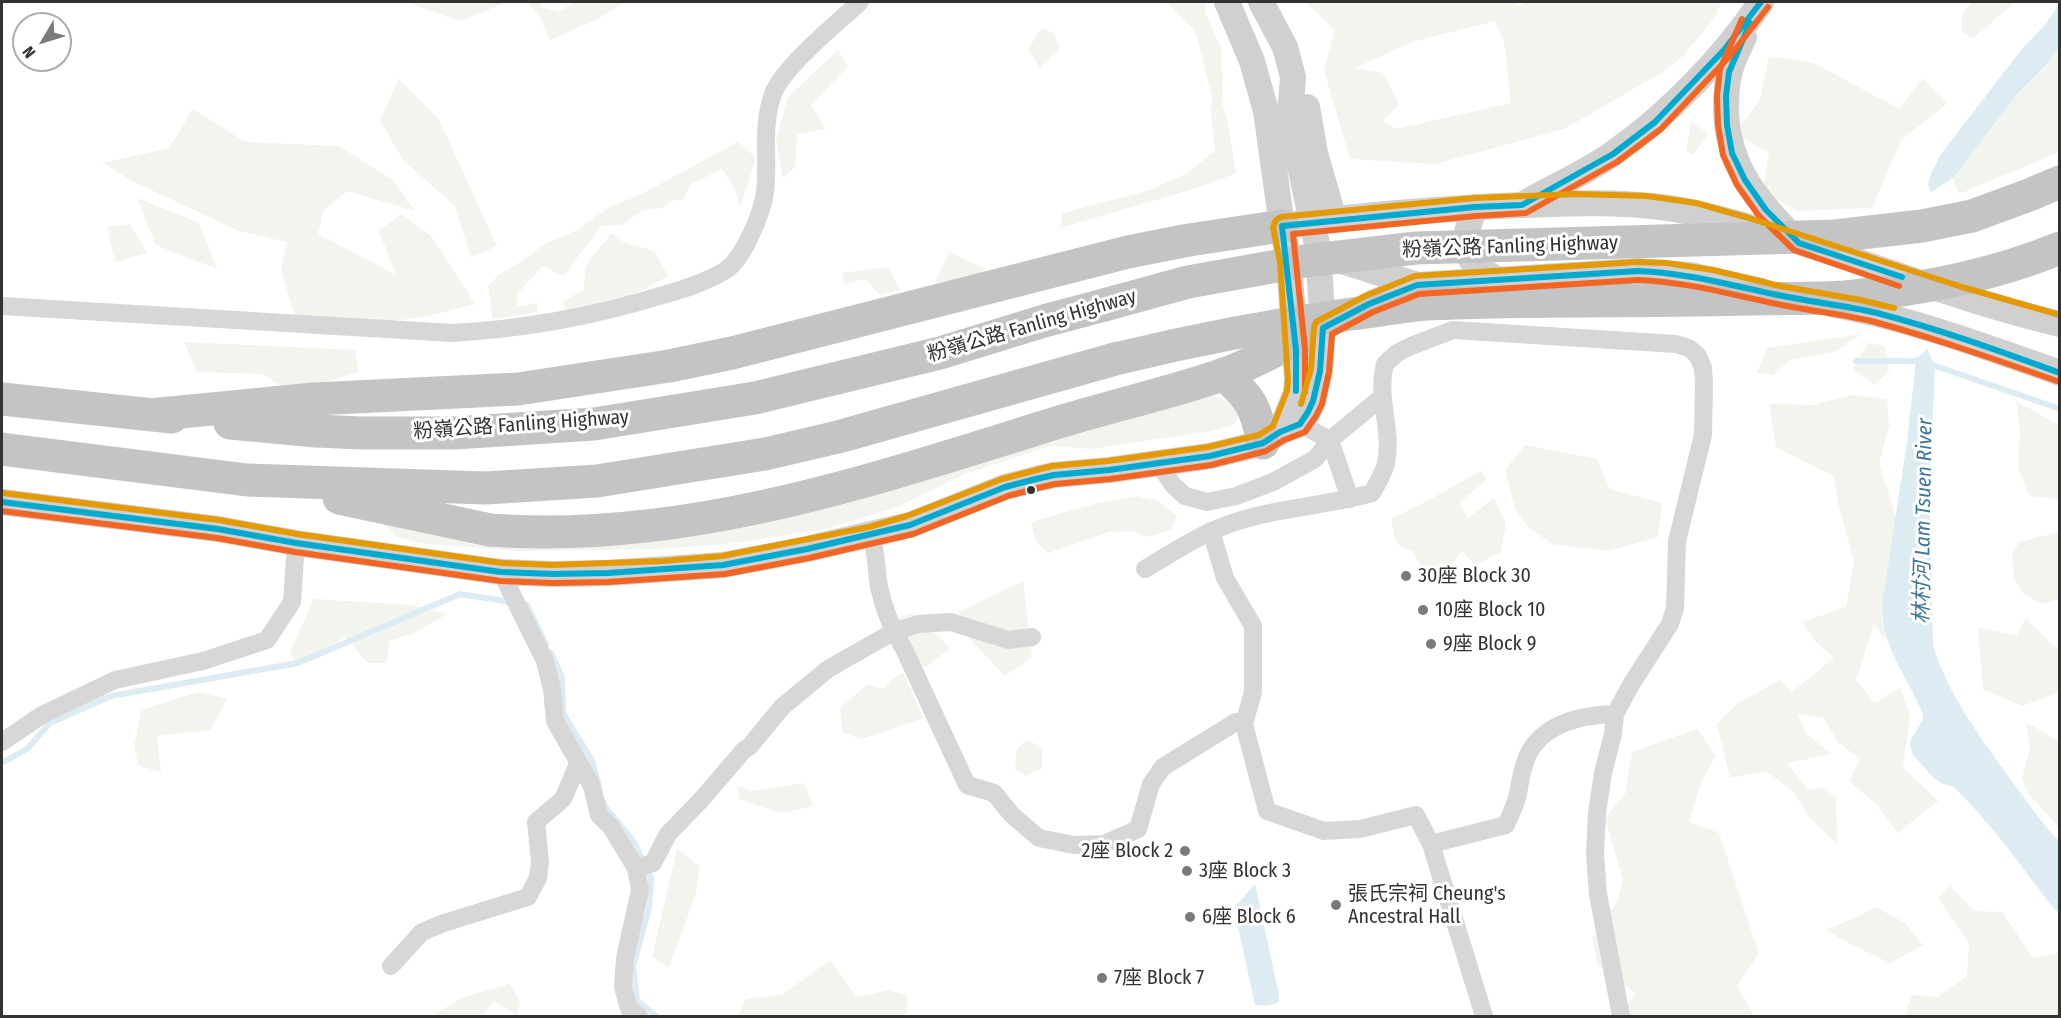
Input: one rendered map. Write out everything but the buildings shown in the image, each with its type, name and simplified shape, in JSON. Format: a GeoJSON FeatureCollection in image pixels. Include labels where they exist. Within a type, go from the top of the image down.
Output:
{"type":"FeatureCollection","features":[{"type":"Feature","properties":{"kind":"highway","name":"粉嶺公路 Fanling Highway"},"geometry":{"type":"LineString","coordinates":[[2,399],[316,431],[454,433],[594,424],[776,393],[940,353],[1044,321],[1188,282],[1281,265],[1416,248],[1835,236],[1922,226],[1972,216],[2060,182]]}},
{"type":"Feature","properties":{"kind":"highway"},"geometry":{"type":"LineString","coordinates":[[150,415],[314,399],[518,389],[598,378],[732,352],[1128,252],[1189,240],[1310,222]]}},
{"type":"Feature","properties":{"kind":"highway"},"geometry":{"type":"LineString","coordinates":[[247,480],[486,488],[597,481],[765,454],[838,437],[1194,339],[1314,319],[1424,304],[1845,297],[1936,284],[1985,273],[2060,248]]}},
{"type":"Feature","properties":{"kind":"highway"},"geometry":{"type":"LineString","coordinates":[[2,449],[247,480],[490,530],[563,532],[643,527],[723,516],[884,477],[1223,374],[1309,334]]}},
{"type":"Feature","properties":{"kind":"highway"},"geometry":{"type":"LineString","coordinates":[[1223,374],[1243,392],[1258,417],[1281,433]]}},
{"type":"Feature","properties":{"kind":"main road"},"geometry":{"type":"LineString","coordinates":[[2,502],[218,529],[505,582],[553,574],[608,573],[723,565],[871,536],[910,525],[1005,487],[1054,475],[1210,456],[1281,433],[1296,393],[1309,334],[1318,249],[1310,222],[1271,141],[1262,94],[1243,36],[1227,2]]}},
{"type":"Feature","properties":{"kind":"main road"},"geometry":{"type":"LineString","coordinates":[[1261,2],[1285,47],[1293,77],[1306,100],[1315,153],[1310,222],[1289,261],[1309,334]]}},
{"type":"Feature","properties":{"kind":"main road"},"geometry":{"type":"LineString","coordinates":[[1522,205],[1613,154],[1655,122],[1724,50],[1758,6]]}},
{"type":"Feature","properties":{"kind":"main road"},"geometry":{"type":"LineString","coordinates":[[1758,6],[1730,72],[1726,96],[1727,125],[1732,153],[1745,180],[1766,210],[1798,243]]}},
{"type":"Feature","properties":{"kind":"main road"},"geometry":{"type":"LineString","coordinates":[[1310,222],[1474,207],[1575,203],[1646,205],[1694,212],[1798,243],[1959,296],[2060,324]]}},
{"type":"Feature","properties":{"kind":"main road"},"geometry":{"type":"LineString","coordinates":[[1474,207],[1467,230],[1466,246],[1472,262],[1499,281]]}},
{"type":"Feature","properties":{"kind":"main road"},"geometry":{"type":"LineString","coordinates":[[1318,249],[1341,262],[1417,285]]}},
{"type":"Feature","properties":{"kind":"main road"},"geometry":{"type":"LineString","coordinates":[[1309,334],[1369,304],[1417,285],[1638,271],[1690,275],[1778,295],[1859,309],[1961,338],[2060,373]]}},
{"type":"Feature","properties":{"kind":"street"},"geometry":{"type":"LineString","coordinates":[[2,306],[452,333],[496,330],[565,319],[634,304],[690,287],[727,269],[739,256],[749,239],[764,198],[767,121],[773,93],[777,86],[786,72],[860,2]]}},
{"type":"Feature","properties":{"kind":"street"},"geometry":{"type":"LineString","coordinates":[[1145,568],[1211,531],[1251,518],[1372,493],[1386,465],[1388,444],[1382,397],[1384,364],[1397,353],[1411,346],[1453,330],[1676,344],[1689,348],[1698,356],[1703,368],[1704,383],[1703,435],[1677,541],[1675,608],[1670,624],[1615,714],[1598,803],[1595,854],[1598,894],[1621,1017]]}},
{"type":"Feature","properties":{"kind":"street"},"geometry":{"type":"LineString","coordinates":[[1158,463],[1173,485],[1185,496],[1206,502],[1236,496],[1297,471],[1315,459],[1330,440],[1382,397]]}},
{"type":"Feature","properties":{"kind":"street"},"geometry":{"type":"LineString","coordinates":[[1281,433],[1330,440]]}},
{"type":"Feature","properties":{"kind":"street"},"geometry":{"type":"LineString","coordinates":[[1330,440],[1350,499]]}},
{"type":"Feature","properties":{"kind":"street"},"geometry":{"type":"LineString","coordinates":[[1211,531],[1224,578],[1253,626],[1253,692],[1244,724],[1267,811],[1324,831],[1360,829],[1416,815],[1431,844],[1484,1017]]}},
{"type":"Feature","properties":{"kind":"street"},"geometry":{"type":"LineString","coordinates":[[871,536],[879,589],[893,632],[904,649],[967,785],[994,793],[1012,815],[1039,838],[1074,845],[1104,844],[1137,829],[1151,784],[1163,767],[1236,722],[1244,724]]}},
{"type":"Feature","properties":{"kind":"street"},"geometry":{"type":"LineString","coordinates":[[2,742],[42,716],[115,680],[203,662],[267,640],[292,602],[296,543]]}},
{"type":"Feature","properties":{"kind":"street"},"geometry":{"type":"LineString","coordinates":[[505,582],[545,661],[552,689],[555,721],[592,786],[599,815],[643,866]]}},
{"type":"Feature","properties":{"kind":"street"},"geometry":{"type":"LineString","coordinates":[[639,1017],[629,1009],[622,987],[625,958],[643,866],[668,834],[750,746],[782,707],[828,669],[893,632],[918,624],[951,622],[1008,640],[1032,637]]}},
{"type":"Feature","properties":{"kind":"street"},"geometry":{"type":"LineString","coordinates":[[1431,844],[1506,825],[1517,796],[1527,755],[1542,735],[1559,724],[1596,715],[1615,714]]}},
{"type":"Feature","properties":{"kind":"street"},"geometry":{"type":"LineString","coordinates":[[391,966],[422,932],[528,897],[538,878],[540,862],[536,822],[563,799],[578,764]]}},
{"type":"Feature","properties":{"kind":"shaded area"},"geometry":{"type":"Polygon","coordinates":[[[406,2],[507,2],[460,21],[406,2]]]}},
{"type":"Feature","properties":{"kind":"shaded area"},"geometry":{"type":"Polygon","coordinates":[[[528,2],[541,2],[541,7],[560,12],[573,2],[624,2],[601,17],[550,40],[540,16],[528,2]]]}},
{"type":"Feature","properties":{"kind":"shaded area"},"geometry":{"type":"Polygon","coordinates":[[[1165,2],[1205,2],[1205,13],[1221,48],[1223,99],[1221,99],[1228,123],[1236,173],[1200,187],[1060,228],[1063,213],[1150,190],[1186,174],[1215,151],[1211,111],[1212,96],[1195,30],[1165,2]]]}},
{"type":"Feature","properties":{"kind":"shaded area"},"geometry":{"type":"Polygon","coordinates":[[[1305,2],[1515,2],[1516,6],[1529,2],[1721,2],[1716,16],[1684,55],[1666,70],[1564,129],[1435,164],[1350,159],[1324,70],[1335,30],[1305,2]],[[1495,21],[1412,42],[1355,68],[1383,73],[1399,104],[1383,121],[1396,129],[1511,103],[1504,41],[1495,21]]]}},
{"type":"Feature","properties":{"kind":"shaded area"},"geometry":{"type":"Polygon","coordinates":[[[1971,2],[2015,2],[1973,38],[1962,32],[1962,16],[1971,2]]]}},
{"type":"Feature","properties":{"kind":"shaded area"},"geometry":{"type":"Polygon","coordinates":[[[1042,28],[1054,33],[1060,49],[1040,68],[1028,49],[1042,28]]]}},
{"type":"Feature","properties":{"kind":"shaded area"},"geometry":{"type":"Polygon","coordinates":[[[2059,48],[2059,152],[1959,194],[1953,178],[2018,93],[2059,48]]]}},
{"type":"Feature","properties":{"kind":"shaded area"},"geometry":{"type":"Polygon","coordinates":[[[838,50],[848,66],[811,105],[826,129],[797,134],[795,167],[783,178],[776,140],[788,97],[838,50]]]}},
{"type":"Feature","properties":{"kind":"shaded area"},"geometry":{"type":"Polygon","coordinates":[[[1769,56],[1814,63],[1899,109],[1923,79],[1948,103],[1901,140],[1872,208],[1797,211],[1763,191],[1769,153],[1735,133],[1760,100],[1769,56]]]}},
{"type":"Feature","properties":{"kind":"shaded area"},"geometry":{"type":"Polygon","coordinates":[[[399,79],[439,120],[497,246],[471,257],[455,206],[403,160],[380,120],[399,79]]]}},
{"type":"Feature","properties":{"kind":"shaded area"},"geometry":{"type":"Polygon","coordinates":[[[193,109],[245,142],[339,146],[394,181],[415,211],[348,191],[324,209],[318,234],[396,275],[379,231],[401,214],[431,236],[475,304],[428,316],[319,332],[300,332],[281,271],[287,242],[239,231],[132,181],[103,163],[169,148],[193,109]]]}},
{"type":"Feature","properties":{"kind":"shaded area"},"geometry":{"type":"Polygon","coordinates":[[[1691,121],[1708,134],[1693,155],[1686,151],[1691,121]]]}},
{"type":"Feature","properties":{"kind":"shaded area"},"geometry":{"type":"Polygon","coordinates":[[[738,142],[756,158],[740,208],[736,190],[722,169],[691,184],[683,200],[674,200],[663,208],[643,210],[622,225],[601,226],[563,276],[543,266],[517,294],[517,307],[538,303],[537,312],[493,319],[488,287],[498,275],[547,243],[575,231],[608,208],[640,195],[738,142]]]}},
{"type":"Feature","properties":{"kind":"shaded area"},"geometry":{"type":"Polygon","coordinates":[[[137,198],[199,223],[217,269],[156,245],[137,198]]]}},
{"type":"Feature","properties":{"kind":"shaded area"},"geometry":{"type":"Polygon","coordinates":[[[130,224],[147,253],[115,262],[107,227],[130,224]]]}},
{"type":"Feature","properties":{"kind":"shaded area"},"geometry":{"type":"Polygon","coordinates":[[[612,233],[623,242],[654,251],[668,276],[628,298],[567,317],[563,302],[584,289],[585,269],[590,259],[612,233]]]}},
{"type":"Feature","properties":{"kind":"shaded area"},"geometry":{"type":"Polygon","coordinates":[[[949,252],[986,269],[980,291],[934,285],[949,252]]]}},
{"type":"Feature","properties":{"kind":"shaded area"},"geometry":{"type":"Polygon","coordinates":[[[888,267],[900,290],[880,295],[865,279],[845,284],[842,273],[888,267]]]}},
{"type":"Feature","properties":{"kind":"shaded area"},"geometry":{"type":"Polygon","coordinates":[[[1862,334],[1834,352],[1790,360],[1773,375],[1757,373],[1767,348],[1862,334]]]}},
{"type":"Feature","properties":{"kind":"shaded area"},"geometry":{"type":"Polygon","coordinates":[[[184,342],[355,350],[359,372],[289,393],[264,374],[197,372],[184,342]]]}},
{"type":"Feature","properties":{"kind":"shaded area"},"geometry":{"type":"Polygon","coordinates":[[[1868,343],[1885,346],[1889,371],[1874,385],[1853,369],[1868,343]]]}},
{"type":"Feature","properties":{"kind":"shaded area"},"geometry":{"type":"Polygon","coordinates":[[[1208,394],[1231,404],[1239,416],[1236,422],[1231,426],[1210,431],[1091,449],[1050,446],[965,474],[897,507],[825,529],[728,544],[657,549],[519,551],[418,543],[395,536],[378,518],[655,535],[1208,394]]]}},
{"type":"Feature","properties":{"kind":"shaded area"},"geometry":{"type":"Polygon","coordinates":[[[1852,395],[1887,399],[1889,426],[1879,464],[1896,516],[1882,605],[1882,620],[1887,642],[1874,624],[1856,680],[1875,703],[1900,688],[1910,715],[1903,767],[1938,801],[1898,833],[1876,804],[1849,781],[1860,759],[1838,742],[1823,717],[1798,714],[1806,734],[1832,754],[1787,763],[1808,790],[1822,788],[1836,798],[1837,844],[1810,818],[1793,791],[1766,771],[1730,778],[1717,724],[1738,703],[1780,680],[1792,692],[1834,658],[1814,640],[1803,622],[1846,607],[1854,561],[1838,502],[1834,476],[1776,447],[1769,404],[1814,405],[1852,395]]]}},
{"type":"Feature","properties":{"kind":"shaded area"},"geometry":{"type":"Polygon","coordinates":[[[2016,401],[2059,425],[2059,499],[2029,496],[2018,467],[2020,431],[2016,401]]]}},
{"type":"Feature","properties":{"kind":"shaded area"},"geometry":{"type":"Polygon","coordinates":[[[1525,445],[1597,459],[1610,489],[1662,503],[1658,537],[1608,551],[1552,544],[1526,525],[1515,508],[1505,470],[1525,445]]]}},
{"type":"Feature","properties":{"kind":"shaded area"},"geometry":{"type":"Polygon","coordinates":[[[1481,471],[1487,479],[1459,503],[1468,518],[1494,498],[1506,524],[1501,552],[1475,565],[1462,551],[1447,571],[1420,566],[1412,550],[1401,546],[1395,539],[1392,518],[1481,471]]]}},
{"type":"Feature","properties":{"kind":"shaded area"},"geometry":{"type":"Polygon","coordinates":[[[1137,496],[1158,501],[1177,516],[1171,530],[1146,537],[1132,531],[1109,532],[1048,553],[1036,542],[1031,522],[1097,503],[1137,496]]]}},
{"type":"Feature","properties":{"kind":"shaded area"},"geometry":{"type":"Polygon","coordinates":[[[2059,532],[2059,599],[2043,604],[2024,594],[2014,579],[2012,555],[2019,542],[2059,532]]]}},
{"type":"Feature","properties":{"kind":"shaded area"},"geometry":{"type":"Polygon","coordinates":[[[1023,581],[1032,657],[1005,676],[968,637],[959,612],[1023,581]]]}},
{"type":"Feature","properties":{"kind":"shaded area"},"geometry":{"type":"Polygon","coordinates":[[[314,599],[411,605],[447,614],[415,633],[389,641],[387,663],[368,663],[345,637],[298,667],[290,652],[314,599]]]}},
{"type":"Feature","properties":{"kind":"shaded area"},"geometry":{"type":"Polygon","coordinates":[[[913,613],[950,648],[925,668],[898,652],[893,619],[913,613]]]}},
{"type":"Feature","properties":{"kind":"shaded area"},"geometry":{"type":"Polygon","coordinates":[[[2026,618],[2053,646],[2059,648],[2059,692],[2022,706],[1983,689],[1978,628],[2017,635],[2026,618]]]}},
{"type":"Feature","properties":{"kind":"shaded area"},"geometry":{"type":"Polygon","coordinates":[[[904,673],[923,718],[862,739],[842,732],[840,708],[868,684],[883,689],[894,678],[904,673]]]}},
{"type":"Feature","properties":{"kind":"shaded area"},"geometry":{"type":"Polygon","coordinates":[[[198,692],[227,699],[210,730],[157,736],[161,772],[139,766],[134,747],[141,710],[198,692]]]}},
{"type":"Feature","properties":{"kind":"shaded area"},"geometry":{"type":"Polygon","coordinates":[[[2026,722],[2059,742],[2059,828],[2029,794],[2022,779],[2030,747],[2026,722]]]}},
{"type":"Feature","properties":{"kind":"shaded area"},"geometry":{"type":"Polygon","coordinates":[[[1697,729],[1716,756],[1702,780],[1689,822],[1719,833],[1759,954],[1737,986],[1754,1016],[1617,1016],[1636,993],[1598,965],[1592,937],[1617,902],[1623,880],[1605,818],[1625,794],[1632,752],[1697,729]]]}},
{"type":"Feature","properties":{"kind":"shaded area"},"geometry":{"type":"Polygon","coordinates":[[[1027,740],[1042,747],[1042,768],[1026,776],[1015,769],[1017,749],[1027,740]]]}},
{"type":"Feature","properties":{"kind":"shaded area"},"geometry":{"type":"Polygon","coordinates":[[[804,783],[813,806],[781,813],[739,799],[737,786],[751,791],[804,783]]]}},
{"type":"Feature","properties":{"kind":"shaded area"},"geometry":{"type":"Polygon","coordinates":[[[677,849],[700,867],[696,894],[669,967],[652,957],[677,849]]]}},
{"type":"Feature","properties":{"kind":"shaded area"},"geometry":{"type":"Polygon","coordinates":[[[1950,886],[1974,911],[2002,912],[2033,958],[2059,953],[2059,1016],[1905,1016],[1912,995],[1937,997],[1967,976],[1969,943],[1938,898],[1950,886]]]}},
{"type":"Feature","properties":{"kind":"shaded area"},"geometry":{"type":"Polygon","coordinates":[[[1875,907],[1905,923],[1923,945],[1890,963],[1839,938],[1827,929],[1875,907]]]}},
{"type":"Feature","properties":{"kind":"shaded area"},"geometry":{"type":"Polygon","coordinates":[[[830,960],[857,997],[888,990],[907,996],[907,1013],[901,1016],[738,1016],[746,999],[782,995],[830,960]]]}},
{"type":"Feature","properties":{"kind":"shaded area"},"geometry":{"type":"Polygon","coordinates":[[[509,984],[520,1000],[517,1016],[494,1001],[482,1016],[433,1016],[459,999],[509,984]]]}},
{"type":"Feature","properties":{"kind":"water"},"geometry":{"type":"Polygon","coordinates":[[[2059,5],[2059,48],[2018,93],[1953,178],[1931,192],[1928,184],[1941,154],[2021,50],[2044,26],[2059,5]]]}},
{"type":"Feature","properties":{"kind":"water","name":"林村河 Lam Tsuen River"},"geometry":{"type":"Polygon","coordinates":[[[1927,348],[1935,367],[1929,492],[1933,645],[1947,681],[1966,715],[2034,812],[2059,841],[2059,913],[1976,810],[1954,787],[1941,783],[1932,776],[1913,755],[1910,746],[1911,739],[1923,720],[1923,714],[1891,648],[1883,620],[1882,605],[1907,442],[1916,361],[1927,348]]]}},
{"type":"Feature","properties":{"kind":"water"},"geometry":{"type":"Polygon","coordinates":[[[1255,884],[1279,995],[1279,1002],[1264,1006],[1255,1005],[1234,908],[1255,884]]]}},
{"type":"Feature","properties":{"kind":"waterway"},"geometry":{"type":"LineString","coordinates":[[1856,361],[1916,361],[1921,359]]}},
{"type":"Feature","properties":{"kind":"waterway"},"geometry":{"type":"LineString","coordinates":[[1930,364],[2060,409]]}},
{"type":"Feature","properties":{"kind":"waterway"},"geometry":{"type":"LineString","coordinates":[[2,763],[27,749],[50,723],[111,696],[298,663],[460,594],[511,602]]}},
{"type":"Feature","properties":{"kind":"waterway"},"geometry":{"type":"LineString","coordinates":[[524,604],[527,605],[546,644]]}},
{"type":"Feature","properties":{"kind":"waterway"},"geometry":{"type":"LineString","coordinates":[[551,653],[562,677],[563,713],[592,761],[598,782]]}},
{"type":"Feature","properties":{"kind":"waterway"},"geometry":{"type":"LineString","coordinates":[[604,803],[634,842],[651,878],[649,908],[633,966],[637,1000],[656,1016]]}},
{"type":"Feature","properties":{"kind":"transit line"},"geometry":{"type":"LineString","coordinates":[[1296,391],[1296,350],[1282,226],[1475,207],[1522,205],[1613,154],[1655,122],[1724,50],[1761,2]]}},
{"type":"Feature","properties":{"kind":"transit line"},"geometry":{"type":"LineString","coordinates":[[1305,392],[1305,349],[1293,234],[1526,213],[1617,162],[1661,129],[1730,56],[1768,7]]}},
{"type":"Feature","properties":{"kind":"transit line"},"geometry":{"type":"LineString","coordinates":[[1742,19],[1720,69],[1717,96],[1718,125],[1723,155],[1737,185],[1759,216],[1794,250],[1899,286]]}},
{"type":"Feature","properties":{"kind":"transit line"},"geometry":{"type":"LineString","coordinates":[[1750,23],[1729,72],[1726,96],[1727,125],[1732,153],[1745,180],[1766,210],[1799,243],[1902,277]]}},
{"type":"Feature","properties":{"kind":"transit line"},"geometry":{"type":"LineString","coordinates":[[3,493],[219,520],[297,534],[502,563],[553,565],[663,561],[722,556],[869,527],[907,516],[1002,479],[1052,466],[1108,461],[1208,447],[1259,435],[1273,426],[1287,391],[1288,379],[1280,262],[1273,227],[1276,220],[1281,217],[1475,198],[1575,194],[1647,196],[1696,203],[1962,287],[2060,315]]}},
{"type":"Feature","properties":{"kind":"transit line"},"geometry":{"type":"LineString","coordinates":[[1301,404],[1311,369],[1316,322],[1365,296],[1415,276],[1637,262],[1666,263],[1713,270],[1780,286],[1894,308]]}},
{"type":"Feature","properties":{"kind":"transit line"},"geometry":{"type":"LineString","coordinates":[[2,502],[218,529],[296,543],[501,572],[608,573],[723,565],[807,549],[910,525],[1005,487],[1036,479],[1210,456],[1263,443],[1280,432],[1300,424],[1308,412],[1320,371],[1323,328],[1369,304],[1417,285],[1638,271],[1691,277],[1877,313],[1946,333],[2060,373]]}},
{"type":"Feature","properties":{"kind":"transit line"},"geometry":{"type":"LineString","coordinates":[[2,511],[217,538],[295,552],[501,581],[608,582],[725,574],[809,558],[913,534],[1008,496],[1055,484],[1211,465],[1266,451],[1284,440],[1305,432],[1316,416],[1322,404],[1329,372],[1332,334],[1373,312],[1419,294],[1638,280],[1691,286],[1875,322],[2057,381]]}},
{"type":"Feature","properties":{"kind":"place","name":"30座 Block 30"},"geometry":{"type":"Point","coordinates":[1406,576]}},
{"type":"Feature","properties":{"kind":"place","name":"10座 Block 10"},"geometry":{"type":"Point","coordinates":[1423,610]}},
{"type":"Feature","properties":{"kind":"place","name":"9座 Block 9"},"geometry":{"type":"Point","coordinates":[1431,644]}},
{"type":"Feature","properties":{"kind":"place","name":"2座 Block 2"},"geometry":{"type":"Point","coordinates":[1185,851]}},
{"type":"Feature","properties":{"kind":"place","name":"3座 Block 3"},"geometry":{"type":"Point","coordinates":[1187,871]}},
{"type":"Feature","properties":{"kind":"place","name":"張氏宗祠 Cheung's Ancestral Hall"},"geometry":{"type":"Point","coordinates":[1336,905]}},
{"type":"Feature","properties":{"kind":"place","name":"6座 Block 6"},"geometry":{"type":"Point","coordinates":[1190,917]}},
{"type":"Feature","properties":{"kind":"place","name":"7座 Block 7"},"geometry":{"type":"Point","coordinates":[1102,978]}}]}
